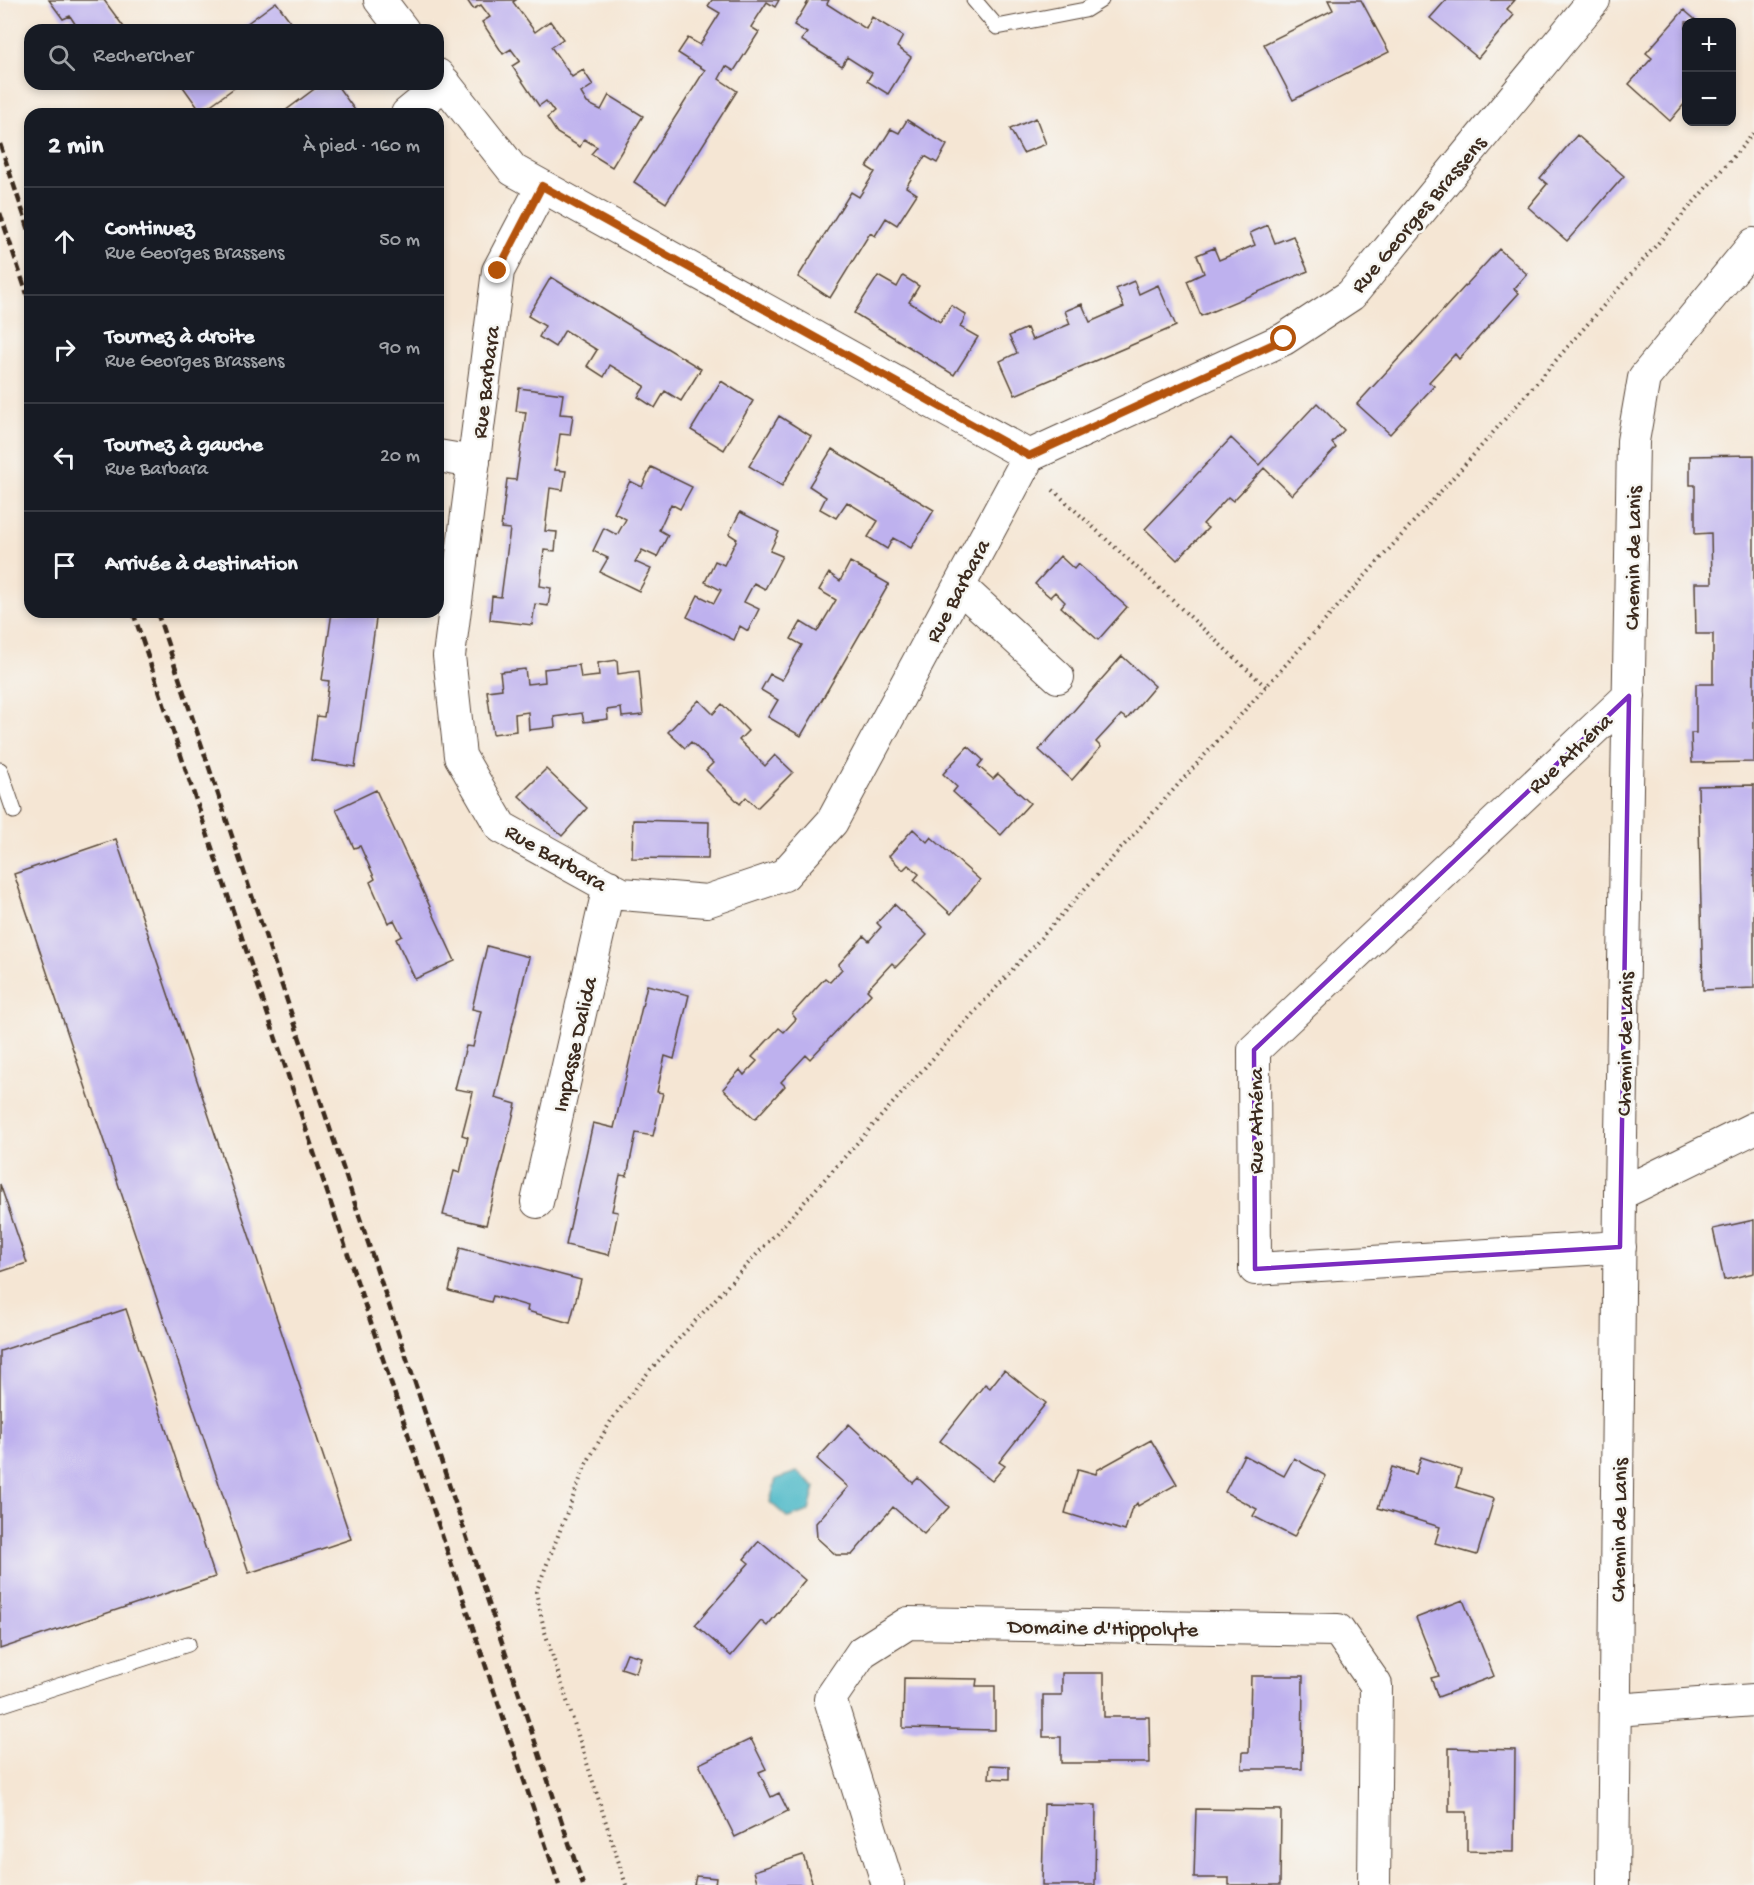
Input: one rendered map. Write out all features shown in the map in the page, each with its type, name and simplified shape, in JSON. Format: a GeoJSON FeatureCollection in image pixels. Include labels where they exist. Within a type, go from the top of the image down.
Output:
{"type":"FeatureCollection","features":[{"type":"Feature","properties":{"kind":"street"},"geometry":{"type":"LineString","coordinates":[[380,0],[398,24]]}},
{"type":"Feature","properties":{"kind":"street","name":"Rue Georges Brassens"},"geometry":{"type":"LineString","coordinates":[[1027,459],[1284,339],[1351,295],[1594,0]]}},
{"type":"Feature","properties":{"kind":"street"},"geometry":{"type":"LineString","coordinates":[[444,83],[513,170],[1027,459]]}},
{"type":"Feature","properties":{"kind":"street"},"geometry":{"type":"LineString","coordinates":[[413,108],[430,90]]}},
{"type":"Feature","properties":{"kind":"street","name":"Rue Barbara"},"geometry":{"type":"LineString","coordinates":[[542,186],[498,271],[449,656],[460,756],[501,827],[622,894],[707,900],[784,875],[832,822],[1027,459]]}},
{"type":"Feature","properties":{"kind":"street","name":"Chemin de Lanis"},"geometry":{"type":"LineString","coordinates":[[1613,1885],[1620,1194],[1633,441],[1644,378],[1754,244]]}},
{"type":"Feature","properties":{"kind":"street"},"geometry":{"type":"LineString","coordinates":[[444,457],[474,462]]}},
{"type":"Feature","properties":{"kind":"street"},"geometry":{"type":"LineString","coordinates":[[959,586],[1058,677]]}},
{"type":"Feature","properties":{"kind":"street","name":"Rue Athéna"},"geometry":{"type":"LineString","coordinates":[[1620,1247],[1255,1269],[1254,1050],[1629,696]]}},
{"type":"Feature","properties":{"kind":"street","name":"Impasse Dalida"},"geometry":{"type":"LineString","coordinates":[[537,1202],[609,886]]}},
{"type":"Feature","properties":{"kind":"street"},"geometry":{"type":"LineString","coordinates":[[1620,1194],[1754,1128]]}},
{"type":"Feature","properties":{"kind":"street","name":"Domaine d'Hippolyte"},"geometry":{"type":"LineString","coordinates":[[888,1885],[830,1699],[862,1652],[908,1623],[1338,1630],[1376,1685],[1374,1885]]}},
{"type":"Feature","properties":{"kind":"street"},"geometry":{"type":"LineString","coordinates":[[1615,1710],[1754,1700]]}},
{"type":"Feature","properties":{"kind":"lane"},"geometry":{"type":"LineString","coordinates":[[974,0],[997,27],[1084,10],[1101,0]]}},
{"type":"Feature","properties":{"kind":"lane"},"geometry":{"type":"LineString","coordinates":[[0,770],[14,811]]}},
{"type":"Feature","properties":{"kind":"lane"},"geometry":{"type":"LineString","coordinates":[[0,1705],[188,1644]]}},
{"type":"Feature","properties":{"kind":"path"},"geometry":{"type":"LineString","coordinates":[[626,1885],[544,1629],[537,1592],[586,1464],[612,1419],[650,1370],[782,1228],[1477,451],[1754,133]]}},
{"type":"Feature","properties":{"kind":"path"},"geometry":{"type":"LineString","coordinates":[[1027,459],[1266,687]]}},
{"type":"Feature","properties":{"kind":"highlighted area"},"geometry":{"type":"Polygon","coordinates":[[[1629,696],[1620,1247],[1255,1269],[1254,1050],[1629,696]]]}},
{"type":"Feature","properties":{"kind":"water"},"geometry":{"type":"Polygon","coordinates":[[[797,1472],[815,1487],[809,1511],[788,1518],[770,1502],[776,1479],[797,1472]]]}},
{"type":"Feature","properties":{"kind":"building"},"geometry":{"type":"Polygon","coordinates":[[[49,0],[104,0],[122,24],[75,24],[70,16],[63,19],[49,0]]]}},
{"type":"Feature","properties":{"kind":"building"},"geometry":{"type":"Polygon","coordinates":[[[467,0],[516,0],[513,2],[535,32],[550,21],[563,39],[551,47],[572,77],[583,70],[593,85],[581,93],[587,103],[601,110],[609,95],[643,116],[612,167],[591,154],[597,147],[584,139],[580,147],[557,133],[547,118],[554,112],[546,101],[539,106],[512,66],[520,61],[511,49],[503,54],[482,22],[490,17],[481,5],[473,9],[467,0]]]}},
{"type":"Feature","properties":{"kind":"building"},"geometry":{"type":"Polygon","coordinates":[[[712,0],[779,0],[775,7],[767,2],[751,27],[759,32],[734,71],[726,66],[719,79],[737,91],[666,203],[634,182],[705,70],[678,53],[688,38],[700,45],[720,13],[708,6],[712,0]]]}},
{"type":"Feature","properties":{"kind":"building"},"geometry":{"type":"Polygon","coordinates":[[[809,0],[829,0],[827,4],[866,29],[872,17],[903,36],[897,47],[911,57],[888,94],[867,81],[872,73],[847,57],[842,66],[801,40],[807,33],[794,25],[809,0]]]}},
{"type":"Feature","properties":{"kind":"building"},"geometry":{"type":"Polygon","coordinates":[[[1328,0],[1361,0],[1389,52],[1293,100],[1264,44],[1333,10],[1328,0]]]}},
{"type":"Feature","properties":{"kind":"building"},"geometry":{"type":"Polygon","coordinates":[[[1446,0],[1515,0],[1507,9],[1514,15],[1478,58],[1430,18],[1446,0]]]}},
{"type":"Feature","properties":{"kind":"building"},"geometry":{"type":"Polygon","coordinates":[[[276,2],[292,24],[246,24],[276,2]]]}},
{"type":"Feature","properties":{"kind":"building"},"geometry":{"type":"Polygon","coordinates":[[[1684,10],[1693,18],[1682,18],[1682,107],[1670,121],[1629,84],[1652,58],[1646,53],[1684,10]]]}},
{"type":"Feature","properties":{"kind":"building"},"geometry":{"type":"Polygon","coordinates":[[[185,90],[231,90],[207,108],[198,108],[185,90]]]}},
{"type":"Feature","properties":{"kind":"building"},"geometry":{"type":"Polygon","coordinates":[[[313,90],[340,90],[353,108],[289,108],[313,90]]]}},
{"type":"Feature","properties":{"kind":"building"},"geometry":{"type":"Polygon","coordinates":[[[1036,118],[1046,144],[1023,153],[1010,129],[1036,118]]]}},
{"type":"Feature","properties":{"kind":"building"},"geometry":{"type":"Polygon","coordinates":[[[907,120],[947,145],[937,163],[925,156],[906,187],[917,194],[897,225],[886,218],[875,236],[870,233],[830,298],[798,277],[851,192],[859,197],[875,172],[867,167],[891,129],[899,133],[907,120]]]}},
{"type":"Feature","properties":{"kind":"building"},"geometry":{"type":"Polygon","coordinates":[[[1577,135],[1624,176],[1567,241],[1528,207],[1547,184],[1540,178],[1577,135]]]}},
{"type":"Feature","properties":{"kind":"building"},"geometry":{"type":"Polygon","coordinates":[[[1268,225],[1275,243],[1293,236],[1308,271],[1201,316],[1187,281],[1204,273],[1197,255],[1214,248],[1219,260],[1255,245],[1250,233],[1268,225]]]}},
{"type":"Feature","properties":{"kind":"building"},"geometry":{"type":"Polygon","coordinates":[[[1499,249],[1527,274],[1514,289],[1519,293],[1459,359],[1455,354],[1429,382],[1434,386],[1390,434],[1357,404],[1499,249]]]}},
{"type":"Feature","properties":{"kind":"building"},"geometry":{"type":"Polygon","coordinates":[[[878,276],[897,287],[903,276],[919,286],[909,302],[940,322],[951,305],[966,315],[960,327],[978,337],[954,375],[854,313],[878,276]]]}},
{"type":"Feature","properties":{"kind":"building"},"geometry":{"type":"Polygon","coordinates":[[[551,277],[701,369],[681,401],[665,391],[655,408],[638,397],[645,386],[610,365],[604,377],[587,366],[597,350],[565,330],[555,347],[539,337],[545,326],[528,316],[551,277]]]}},
{"type":"Feature","properties":{"kind":"building"},"geometry":{"type":"Polygon","coordinates":[[[1134,281],[1139,294],[1158,285],[1176,326],[1015,395],[1000,361],[1017,353],[1009,336],[1027,328],[1032,340],[1070,324],[1065,311],[1082,304],[1090,322],[1124,307],[1116,289],[1134,281]]]}},
{"type":"Feature","properties":{"kind":"building"},"geometry":{"type":"Polygon","coordinates":[[[721,381],[753,401],[724,450],[691,430],[721,381]]]}},
{"type":"Feature","properties":{"kind":"building"},"geometry":{"type":"Polygon","coordinates":[[[519,388],[563,394],[560,414],[573,415],[570,435],[560,434],[555,470],[566,471],[563,490],[550,488],[545,531],[557,532],[555,551],[544,550],[540,586],[551,588],[548,606],[535,604],[532,625],[490,620],[492,596],[501,597],[510,529],[501,528],[507,479],[516,480],[526,412],[516,411],[519,388]]]}},
{"type":"Feature","properties":{"kind":"building"},"geometry":{"type":"Polygon","coordinates":[[[1317,403],[1344,430],[1332,443],[1336,448],[1292,495],[1264,468],[1233,501],[1228,497],[1203,524],[1208,528],[1177,560],[1145,529],[1231,438],[1259,465],[1317,403]]]}},
{"type":"Feature","properties":{"kind":"building"},"geometry":{"type":"Polygon","coordinates":[[[779,416],[811,436],[782,486],[749,466],[779,416]]]}},
{"type":"Feature","properties":{"kind":"building"},"geometry":{"type":"Polygon","coordinates":[[[832,449],[934,510],[911,548],[893,538],[887,549],[868,537],[878,521],[847,502],[836,518],[820,509],[826,497],[809,486],[832,449]]]}},
{"type":"Feature","properties":{"kind":"building"},"geometry":{"type":"Polygon","coordinates":[[[1754,455],[1754,762],[1692,763],[1691,733],[1696,733],[1696,684],[1713,684],[1713,634],[1696,634],[1695,583],[1712,583],[1711,533],[1695,534],[1695,485],[1690,485],[1690,456],[1754,455]]]}},
{"type":"Feature","properties":{"kind":"building"},"geometry":{"type":"Polygon","coordinates":[[[651,467],[692,487],[680,509],[671,504],[659,530],[668,535],[657,557],[642,550],[635,562],[651,569],[639,591],[600,572],[608,558],[593,551],[604,528],[617,535],[626,519],[614,513],[630,481],[642,487],[651,467]]]}},
{"type":"Feature","properties":{"kind":"building"},"geometry":{"type":"Polygon","coordinates":[[[740,512],[779,532],[770,551],[782,556],[765,589],[754,583],[744,602],[759,609],[748,631],[740,626],[734,640],[687,617],[698,595],[714,603],[721,590],[705,582],[715,561],[724,565],[737,539],[729,534],[740,512]]]}},
{"type":"Feature","properties":{"kind":"building"},"geometry":{"type":"Polygon","coordinates":[[[1060,556],[1074,569],[1078,564],[1127,607],[1098,640],[1061,607],[1065,602],[1055,592],[1050,597],[1035,584],[1060,556]]]}},
{"type":"Feature","properties":{"kind":"building"},"geometry":{"type":"Polygon","coordinates":[[[850,562],[889,584],[801,736],[768,717],[778,700],[761,690],[770,674],[782,680],[802,645],[791,639],[801,622],[817,632],[836,600],[819,590],[829,573],[840,581],[850,562]]]}},
{"type":"Feature","properties":{"kind":"building"},"geometry":{"type":"Polygon","coordinates":[[[331,618],[376,618],[355,767],[311,760],[317,716],[324,717],[329,681],[322,680],[331,618]]]}},
{"type":"Feature","properties":{"kind":"building"},"geometry":{"type":"Polygon","coordinates":[[[1122,656],[1155,686],[1127,719],[1121,715],[1096,742],[1101,747],[1072,780],[1039,750],[1122,656]]]}},
{"type":"Feature","properties":{"kind":"building"},"geometry":{"type":"Polygon","coordinates":[[[617,660],[618,674],[639,671],[643,715],[622,717],[621,708],[607,710],[608,719],[584,722],[582,713],[554,717],[555,727],[529,730],[528,712],[515,714],[516,731],[493,734],[487,691],[502,689],[500,672],[525,669],[527,684],[545,682],[544,669],[579,665],[581,678],[599,676],[598,663],[617,660]]]}},
{"type":"Feature","properties":{"kind":"building"},"geometry":{"type":"Polygon","coordinates":[[[699,700],[713,714],[722,704],[748,731],[739,740],[765,766],[775,755],[793,772],[757,808],[746,797],[740,804],[706,770],[713,763],[691,742],[685,748],[668,732],[699,700]]]}},
{"type":"Feature","properties":{"kind":"building"},"geometry":{"type":"Polygon","coordinates":[[[968,746],[983,760],[978,766],[993,779],[998,774],[1030,803],[1001,835],[953,792],[957,787],[943,774],[968,746]]]}},
{"type":"Feature","properties":{"kind":"building"},"geometry":{"type":"Polygon","coordinates":[[[546,769],[587,808],[562,836],[519,796],[546,769]]]}},
{"type":"Feature","properties":{"kind":"building"},"geometry":{"type":"Polygon","coordinates":[[[1754,785],[1754,988],[1703,990],[1698,786],[1754,785]]]}},
{"type":"Feature","properties":{"kind":"building"},"geometry":{"type":"Polygon","coordinates":[[[376,790],[455,961],[415,979],[396,939],[402,936],[394,920],[388,923],[370,882],[375,879],[360,846],[354,848],[336,809],[376,790]]]}},
{"type":"Feature","properties":{"kind":"building"},"geometry":{"type":"Polygon","coordinates":[[[633,820],[709,822],[708,859],[632,858],[633,820]]]}},
{"type":"Feature","properties":{"kind":"building"},"geometry":{"type":"Polygon","coordinates":[[[913,829],[927,842],[931,837],[980,880],[951,914],[914,880],[919,874],[908,865],[903,870],[889,856],[913,829]]]}},
{"type":"Feature","properties":{"kind":"building"},"geometry":{"type":"Polygon","coordinates":[[[116,839],[351,1539],[249,1573],[14,874],[116,839]]]}},
{"type":"Feature","properties":{"kind":"building"},"geometry":{"type":"Polygon","coordinates":[[[894,904],[927,935],[896,967],[892,963],[867,990],[871,994],[810,1059],[806,1055],[781,1082],[785,1086],[755,1119],[723,1089],[740,1070],[744,1075],[757,1061],[752,1057],[779,1028],[784,1032],[796,1019],[792,1014],[825,978],[830,982],[842,969],[838,965],[864,936],[869,941],[881,927],[877,923],[894,904]]]}},
{"type":"Feature","properties":{"kind":"building"},"geometry":{"type":"Polygon","coordinates":[[[487,946],[529,957],[495,1098],[516,1104],[486,1225],[443,1215],[454,1171],[460,1173],[468,1137],[462,1135],[473,1092],[455,1089],[466,1046],[473,1047],[481,1011],[472,1009],[487,946]]]}},
{"type":"Feature","properties":{"kind":"building"},"geometry":{"type":"Polygon","coordinates":[[[647,985],[689,995],[674,1059],[665,1056],[657,1092],[663,1093],[653,1136],[636,1133],[627,1176],[620,1175],[612,1211],[618,1212],[609,1255],[566,1245],[593,1123],[614,1128],[647,985]]]}},
{"type":"Feature","properties":{"kind":"building"},"geometry":{"type":"Polygon","coordinates":[[[0,1184],[27,1263],[0,1272],[0,1184]]]}},
{"type":"Feature","properties":{"kind":"building"},"geometry":{"type":"Polygon","coordinates":[[[1754,1220],[1754,1273],[1724,1280],[1713,1229],[1754,1220]]]}},
{"type":"Feature","properties":{"kind":"building"},"geometry":{"type":"Polygon","coordinates":[[[460,1248],[581,1280],[570,1323],[527,1311],[528,1306],[493,1296],[491,1302],[449,1291],[460,1248]]]}},
{"type":"Feature","properties":{"kind":"building"},"geometry":{"type":"Polygon","coordinates":[[[126,1309],[215,1577],[0,1649],[0,1351],[126,1309]]]}},
{"type":"Feature","properties":{"kind":"building"},"geometry":{"type":"Polygon","coordinates":[[[1004,1370],[1046,1403],[999,1462],[1005,1466],[992,1481],[940,1441],[985,1384],[990,1388],[1004,1370]]]}},
{"type":"Feature","properties":{"kind":"building"},"geometry":{"type":"Polygon","coordinates":[[[849,1424],[913,1483],[918,1478],[949,1507],[924,1534],[893,1507],[852,1555],[836,1555],[817,1538],[816,1523],[848,1487],[817,1459],[849,1424]]]}},
{"type":"Feature","properties":{"kind":"building"},"geometry":{"type":"Polygon","coordinates":[[[1151,1440],[1177,1484],[1138,1506],[1137,1503],[1131,1510],[1125,1531],[1065,1513],[1078,1469],[1096,1474],[1097,1470],[1151,1440]]]}},
{"type":"Feature","properties":{"kind":"building"},"geometry":{"type":"Polygon","coordinates":[[[1244,1455],[1284,1476],[1294,1458],[1326,1476],[1294,1537],[1253,1516],[1257,1509],[1225,1492],[1244,1455]]]}},
{"type":"Feature","properties":{"kind":"building"},"geometry":{"type":"Polygon","coordinates":[[[1421,1457],[1461,1470],[1456,1487],[1494,1499],[1477,1555],[1435,1543],[1440,1527],[1378,1508],[1392,1467],[1416,1474],[1421,1457]]]}},
{"type":"Feature","properties":{"kind":"building"},"geometry":{"type":"Polygon","coordinates":[[[759,1541],[805,1580],[767,1626],[761,1621],[731,1656],[695,1625],[749,1563],[744,1559],[759,1541]]]}},
{"type":"Feature","properties":{"kind":"building"},"geometry":{"type":"Polygon","coordinates":[[[1463,1600],[1494,1676],[1438,1697],[1431,1678],[1439,1676],[1416,1618],[1463,1600]]]}},
{"type":"Feature","properties":{"kind":"building"},"geometry":{"type":"Polygon","coordinates":[[[627,1653],[641,1657],[636,1673],[621,1668],[627,1653]]]}},
{"type":"Feature","properties":{"kind":"building"},"geometry":{"type":"Polygon","coordinates":[[[1062,1673],[1104,1673],[1104,1717],[1149,1717],[1150,1763],[1061,1763],[1061,1737],[1043,1737],[1043,1695],[1062,1695],[1062,1673]]]}},
{"type":"Feature","properties":{"kind":"building"},"geometry":{"type":"Polygon","coordinates":[[[1251,1676],[1303,1676],[1302,1769],[1242,1769],[1243,1752],[1249,1752],[1251,1676]]]}},
{"type":"Feature","properties":{"kind":"building"},"geometry":{"type":"Polygon","coordinates":[[[904,1678],[977,1679],[976,1686],[995,1686],[995,1730],[903,1728],[904,1678]]]}},
{"type":"Feature","properties":{"kind":"building"},"geometry":{"type":"Polygon","coordinates":[[[751,1739],[766,1769],[759,1772],[771,1797],[779,1793],[788,1811],[735,1837],[699,1764],[751,1739]]]}},
{"type":"Feature","properties":{"kind":"building"},"geometry":{"type":"Polygon","coordinates":[[[1449,1748],[1515,1750],[1514,1852],[1467,1851],[1467,1812],[1449,1812],[1449,1748]]]}},
{"type":"Feature","properties":{"kind":"building"},"geometry":{"type":"Polygon","coordinates":[[[990,1765],[1009,1766],[1009,1779],[989,1778],[990,1765]]]}},
{"type":"Feature","properties":{"kind":"building"},"geometry":{"type":"Polygon","coordinates":[[[1044,1804],[1096,1805],[1095,1885],[1042,1885],[1044,1804]]]}},
{"type":"Feature","properties":{"kind":"building"},"geometry":{"type":"Polygon","coordinates":[[[1196,1809],[1281,1810],[1280,1885],[1229,1885],[1229,1878],[1194,1878],[1196,1809]]]}},
{"type":"Feature","properties":{"kind":"building"},"geometry":{"type":"Polygon","coordinates":[[[803,1855],[813,1885],[758,1885],[754,1871],[803,1855]]]}},
{"type":"Feature","properties":{"kind":"building"},"geometry":{"type":"Polygon","coordinates":[[[696,1876],[716,1878],[715,1885],[694,1885],[696,1876]]]}},
{"type":"Feature","properties":{"kind":"railway"},"geometry":{"type":"LineString","coordinates":[[0,144],[24,215]]}},
{"type":"Feature","properties":{"kind":"railway"},"geometry":{"type":"LineString","coordinates":[[0,213],[24,285]]}},
{"type":"Feature","properties":{"kind":"railway"},"geometry":{"type":"LineString","coordinates":[[135,618],[559,1885]]}},
{"type":"Feature","properties":{"kind":"railway"},"geometry":{"type":"LineString","coordinates":[[159,618],[583,1885]]}},
{"type":"Feature","properties":{"kind":"route"},"geometry":{"type":"LineString","coordinates":[[498,271],[542,186],[1029,456],[1284,339]]}}]}
